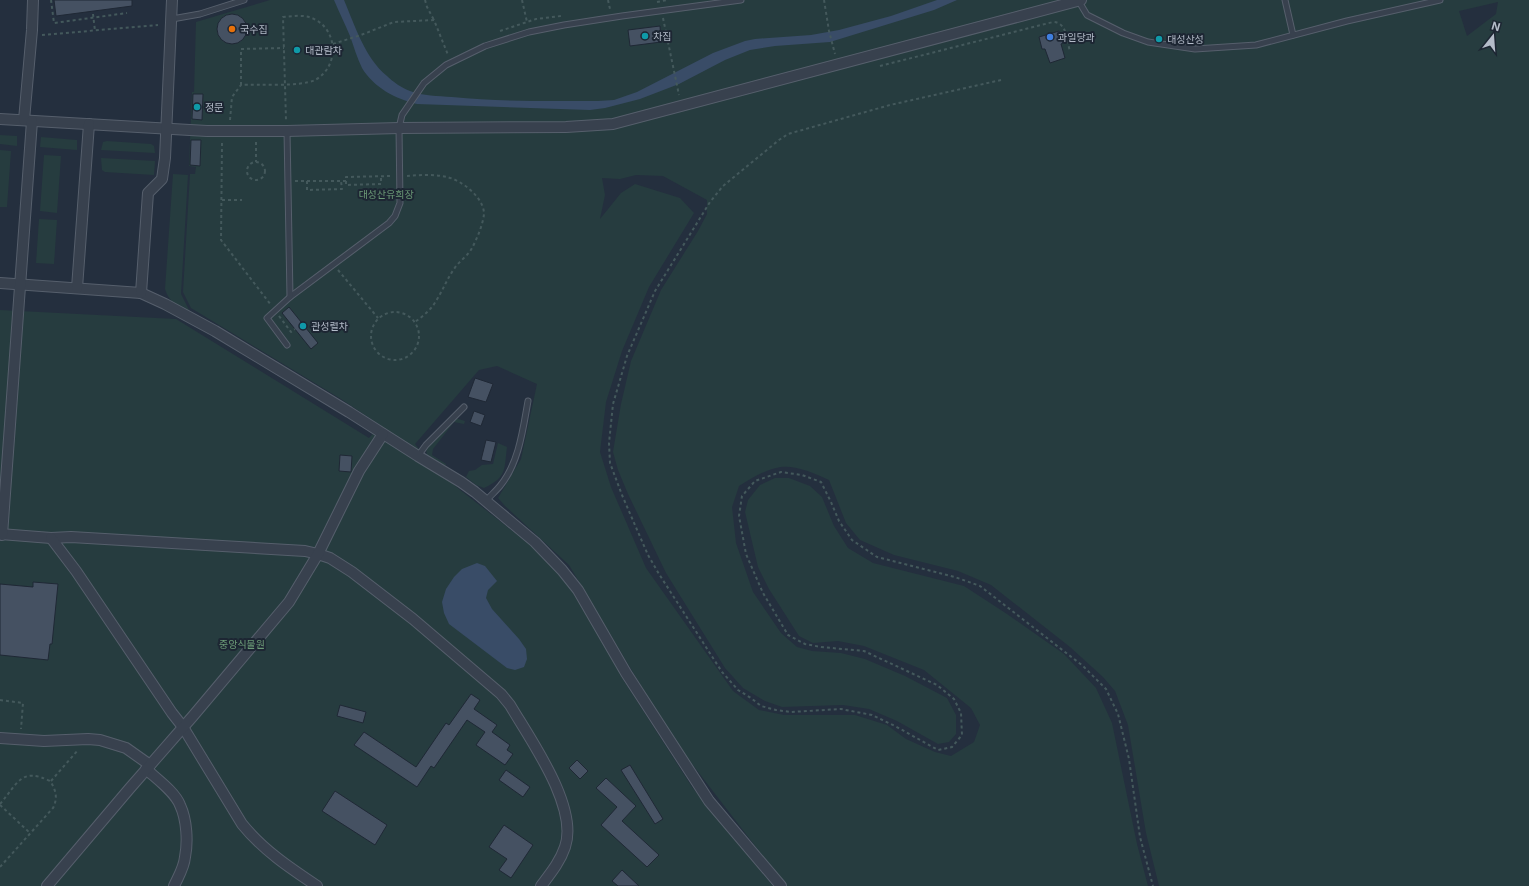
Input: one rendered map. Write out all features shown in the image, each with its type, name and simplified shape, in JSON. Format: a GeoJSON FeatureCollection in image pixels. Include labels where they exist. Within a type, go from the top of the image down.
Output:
{"type":"FeatureCollection","features":[{"type":"Feature","properties":{"kind":"street"},"geometry":{"type":"LineString","coordinates":[[33,0],[21,284],[1,534],[51,538],[71,537],[276,549],[318,554],[330,558],[352,572],[413,619],[502,694],[510,705],[552,776],[567,815],[568,829],[566,846],[559,861],[540,886]]}},
{"type":"Feature","properties":{"kind":"street"},"geometry":{"type":"LineString","coordinates":[[141,293],[148,193],[162,179],[165,158],[172,0]]}},
{"type":"Feature","properties":{"kind":"street"},"geometry":{"type":"LineString","coordinates":[[0,119],[207,131],[566,127],[613,124],[1079,0]]}},
{"type":"Feature","properties":{"kind":"street"},"geometry":{"type":"LineString","coordinates":[[78,288],[89,124]]}},
{"type":"Feature","properties":{"kind":"street"},"geometry":{"type":"LineString","coordinates":[[0,283],[141,293],[215,331],[461,482],[535,542],[558,565],[574,585],[623,667],[710,801],[781,886]]}},
{"type":"Feature","properties":{"kind":"street"},"geometry":{"type":"LineString","coordinates":[[47,886],[289,602],[318,554],[359,471],[383,434]]}},
{"type":"Feature","properties":{"kind":"street"},"geometry":{"type":"LineString","coordinates":[[51,538],[76,571],[183,727],[235,814],[251,836],[281,862],[317,886]]}},
{"type":"Feature","properties":{"kind":"street"},"geometry":{"type":"LineString","coordinates":[[0,738],[44,741],[88,739],[111,743],[126,748],[148,767],[169,790],[180,805],[185,821],[185,858],[174,886]]}},
{"type":"Feature","properties":{"kind":"lane"},"geometry":{"type":"LineString","coordinates":[[172,19],[200,14],[244,0]]}},
{"type":"Feature","properties":{"kind":"lane"},"geometry":{"type":"LineString","coordinates":[[287,345],[267,318],[290,297],[389,223],[395,216],[400,203],[399,128],[402,115],[417,92],[435,73],[485,46],[529,32],[661,10],[711,5],[741,0]]}},
{"type":"Feature","properties":{"kind":"lane"},"geometry":{"type":"LineString","coordinates":[[1079,0],[1087,15],[1123,33],[1148,42],[1195,49],[1256,45],[1440,0]]}},
{"type":"Feature","properties":{"kind":"lane"},"geometry":{"type":"LineString","coordinates":[[1285,0],[1292,35]]}},
{"type":"Feature","properties":{"kind":"lane"},"geometry":{"type":"LineString","coordinates":[[287,131],[290,297]]}},
{"type":"Feature","properties":{"kind":"lane"},"geometry":{"type":"LineString","coordinates":[[485,502],[501,485],[512,466],[521,438],[528,401]]}},
{"type":"Feature","properties":{"kind":"lane"},"geometry":{"type":"LineString","coordinates":[[418,456],[426,445],[464,407]]}},
{"type":"Feature","properties":{"kind":"path"},"geometry":{"type":"LineString","coordinates":[[51,0],[54,23],[127,12]]}},
{"type":"Feature","properties":{"kind":"path"},"geometry":{"type":"LineString","coordinates":[[425,0],[451,63]]}},
{"type":"Feature","properties":{"kind":"path"},"geometry":{"type":"LineString","coordinates":[[522,0],[527,22]]}},
{"type":"Feature","properties":{"kind":"path"},"geometry":{"type":"LineString","coordinates":[[608,0],[610,9]]}},
{"type":"Feature","properties":{"kind":"path"},"geometry":{"type":"LineString","coordinates":[[824,0],[829,31],[835,54],[828,56]]}},
{"type":"Feature","properties":{"kind":"path"},"geometry":{"type":"LineString","coordinates":[[661,10],[679,95]]}},
{"type":"Feature","properties":{"kind":"path"},"geometry":{"type":"LineString","coordinates":[[93,16],[95,31]]}},
{"type":"Feature","properties":{"kind":"path"},"geometry":{"type":"LineString","coordinates":[[241,85],[285,84],[306,84],[321,76],[327,70],[333,54],[333,44],[329,31],[316,20],[308,16],[283,17],[284,48],[285,84],[286,119],[287,131]]}},
{"type":"Feature","properties":{"kind":"path"},"geometry":{"type":"LineString","coordinates":[[333,44],[394,22],[434,20]]}},
{"type":"Feature","properties":{"kind":"path"},"geometry":{"type":"LineString","coordinates":[[31,36],[158,25]]}},
{"type":"Feature","properties":{"kind":"path"},"geometry":{"type":"LineString","coordinates":[[230,120],[232,97],[241,85],[241,49],[284,48]]}},
{"type":"Feature","properties":{"kind":"path"},"geometry":{"type":"LineString","coordinates":[[1000,80],[890,104],[788,134],[723,186],[710,202],[695,225],[655,291],[627,356],[613,404],[609,443],[610,463],[648,555],[659,574],[722,672],[738,690],[761,706],[791,712],[841,709],[872,715],[938,750],[952,747],[962,735],[961,713],[954,699],[937,685],[864,651],[805,644],[788,635],[763,593],[746,554],[739,516],[742,496],[755,481],[781,472],[802,475],[821,482],[839,521],[852,540],[877,557],[955,577],[980,586],[1013,610],[1083,666],[1106,689],[1118,714],[1129,759],[1140,837],[1153,886]]}},
{"type":"Feature","properties":{"kind":"path"},"geometry":{"type":"LineString","coordinates":[[279,119],[286,119]]}},
{"type":"Feature","properties":{"kind":"path"},"geometry":{"type":"LineString","coordinates":[[223,120],[237,120]]}},
{"type":"Feature","properties":{"kind":"path"},"geometry":{"type":"LineString","coordinates":[[256,142],[256,162]]}},
{"type":"Feature","properties":{"kind":"path"},"geometry":{"type":"LineString","coordinates":[[222,143],[221,240],[291,332],[295,329]]}},
{"type":"Feature","properties":{"kind":"path"},"geometry":{"type":"LineString","coordinates":[[252,162],[256,162],[264,165],[266,173],[260,180],[256,181],[249,177],[247,169],[252,162]]}},
{"type":"Feature","properties":{"kind":"path"},"geometry":{"type":"LineString","coordinates":[[288,181],[346,181],[346,184],[381,184],[381,176]]}},
{"type":"Feature","properties":{"kind":"path"},"geometry":{"type":"LineString","coordinates":[[346,181],[346,177],[381,176],[438,176],[454,179],[462,183],[473,192],[482,207],[484,213],[472,249],[454,269],[435,302],[426,314],[415,322]]}},
{"type":"Feature","properties":{"kind":"path"},"geometry":{"type":"LineString","coordinates":[[307,181],[307,190],[342,189],[341,181]]}},
{"type":"Feature","properties":{"kind":"path"},"geometry":{"type":"LineString","coordinates":[[222,200],[242,200]]}},
{"type":"Feature","properties":{"kind":"path"},"geometry":{"type":"LineString","coordinates":[[334,265],[378,318]]}},
{"type":"Feature","properties":{"kind":"path"},"geometry":{"type":"LineString","coordinates":[[391,312],[398,312],[410,317],[415,322],[419,335],[416,348],[406,358],[392,360],[380,355],[372,343],[372,330],[378,318],[391,312]]}},
{"type":"Feature","properties":{"kind":"path"},"geometry":{"type":"LineString","coordinates":[[0,700],[23,703],[20,740]]}},
{"type":"Feature","properties":{"kind":"path"},"geometry":{"type":"LineString","coordinates":[[50,781],[88,739]]}},
{"type":"Feature","properties":{"kind":"path"},"geometry":{"type":"LineString","coordinates":[[0,867],[31,833],[55,804],[56,795],[50,781],[42,777],[26,776],[21,778],[0,805],[31,833]]}},
{"type":"Feature","properties":{"kind":"green space"},"geometry":{"type":"Polygon","coordinates":[[[270,0],[1529,0],[1529,886],[1159,886],[1146,833],[1128,725],[1115,691],[1103,677],[1070,647],[991,585],[958,571],[894,555],[860,540],[846,523],[829,480],[793,467],[775,468],[759,474],[739,486],[732,507],[736,543],[753,592],[781,633],[797,647],[812,651],[841,653],[865,659],[905,676],[947,698],[956,715],[956,734],[949,742],[938,744],[897,721],[869,709],[843,705],[782,707],[765,701],[743,688],[725,668],[666,573],[628,494],[618,470],[613,452],[621,404],[631,361],[661,290],[707,214],[707,200],[663,176],[636,175],[620,179],[602,178],[605,195],[600,219],[621,193],[635,184],[680,198],[694,213],[649,287],[622,351],[606,402],[600,452],[611,487],[646,568],[733,691],[759,710],[784,715],[855,715],[887,725],[906,739],[935,752],[951,756],[974,742],[980,725],[971,708],[924,670],[864,646],[838,641],[813,643],[799,636],[769,589],[758,567],[745,512],[748,500],[760,485],[775,478],[789,478],[810,486],[822,497],[834,526],[848,548],[873,563],[964,586],[1064,654],[1096,688],[1112,723],[1137,844],[1148,886],[786,886],[672,738],[569,565],[498,498],[521,459],[537,384],[497,366],[479,370],[415,444],[424,456],[459,489],[538,551],[564,578],[620,671],[619,673],[692,787],[773,886],[0,886],[0,310],[176,319],[369,438],[380,425],[341,399],[191,308],[183,292],[190,174],[195,174],[196,167],[189,166],[192,92],[194,92],[196,22],[270,0]],[[1498,2],[1459,11],[1467,36],[1496,14],[1498,2]]]}},
{"type":"Feature","properties":{"kind":"green space"},"geometry":{"type":"Polygon","coordinates":[[[0,135],[17,136],[17,146],[0,144],[0,135]]]}},
{"type":"Feature","properties":{"kind":"green space"},"geometry":{"type":"Polygon","coordinates":[[[41,137],[77,140],[77,150],[40,147],[41,137]]]}},
{"type":"Feature","properties":{"kind":"green space"},"geometry":{"type":"Polygon","coordinates":[[[103,142],[151,144],[154,146],[155,153],[101,150],[103,142]]]}},
{"type":"Feature","properties":{"kind":"green space"},"geometry":{"type":"Polygon","coordinates":[[[0,150],[11,151],[7,207],[0,207],[0,150]]]}},
{"type":"Feature","properties":{"kind":"green space"},"geometry":{"type":"Polygon","coordinates":[[[44,155],[61,156],[57,213],[40,211],[44,155]]]}},
{"type":"Feature","properties":{"kind":"green space"},"geometry":{"type":"Polygon","coordinates":[[[101,158],[155,161],[154,175],[105,172],[102,170],[101,158]]]}},
{"type":"Feature","properties":{"kind":"green space"},"geometry":{"type":"Polygon","coordinates":[[[173,174],[188,175],[181,294],[189,310],[188,312],[177,306],[171,300],[165,289],[173,174]]]}},
{"type":"Feature","properties":{"kind":"green space"},"geometry":{"type":"Polygon","coordinates":[[[39,219],[57,220],[54,264],[36,263],[39,219]]]}},
{"type":"Feature","properties":{"kind":"green space"},"geometry":{"type":"Polygon","coordinates":[[[455,418],[465,421],[464,424],[454,422],[433,449],[432,455],[446,464],[445,466],[427,455],[426,449],[455,418]]]}},
{"type":"Feature","properties":{"kind":"green space"},"geometry":{"type":"Polygon","coordinates":[[[498,443],[507,447],[501,476],[484,488],[476,485],[466,477],[469,471],[475,470],[482,465],[493,464],[498,443]]]}},
{"type":"Feature","properties":{"kind":"water"},"geometry":{"type":"Polygon","coordinates":[[[334,0],[344,0],[361,41],[379,69],[407,90],[425,95],[470,99],[598,101],[614,100],[637,92],[713,53],[745,41],[811,35],[839,30],[891,16],[937,0],[957,0],[934,10],[830,42],[775,46],[750,50],[725,60],[679,84],[640,99],[605,108],[590,110],[417,104],[394,96],[379,87],[362,68],[334,0]]]}},
{"type":"Feature","properties":{"kind":"water"},"geometry":{"type":"Polygon","coordinates":[[[477,563],[485,566],[497,581],[488,590],[486,598],[492,609],[526,649],[527,659],[524,667],[515,670],[507,668],[449,624],[444,613],[442,602],[446,589],[454,577],[462,569],[477,563]]]}},
{"type":"Feature","properties":{"kind":"building"},"geometry":{"type":"Polygon","coordinates":[[[54,0],[132,0],[132,6],[56,16],[54,0]]]}},
{"type":"Feature","properties":{"kind":"building","name":"국수집"},"geometry":{"type":"Polygon","coordinates":[[[232,14],[243,18],[247,29],[243,40],[232,44],[221,40],[217,29],[221,18],[232,14]]]}},
{"type":"Feature","properties":{"kind":"building","name":"차집"},"geometry":{"type":"Polygon","coordinates":[[[660,26],[661,42],[630,46],[628,30],[660,26]]]}},
{"type":"Feature","properties":{"kind":"building"},"geometry":{"type":"Polygon","coordinates":[[[1059,31],[1063,43],[1061,44],[1065,58],[1050,63],[1045,49],[1042,49],[1039,37],[1059,31]]]}},
{"type":"Feature","properties":{"kind":"building","name":"정문"},"geometry":{"type":"Polygon","coordinates":[[[193,94],[203,94],[202,120],[192,119],[193,94]]]}},
{"type":"Feature","properties":{"kind":"building","name":"정문"},"geometry":{"type":"Polygon","coordinates":[[[191,140],[201,140],[200,166],[190,165],[191,140]]]}},
{"type":"Feature","properties":{"kind":"building"},"geometry":{"type":"Polygon","coordinates":[[[289,307],[318,343],[311,349],[282,313],[289,307]]]}},
{"type":"Feature","properties":{"kind":"building"},"geometry":{"type":"Polygon","coordinates":[[[475,378],[493,384],[486,402],[468,397],[475,378]]]}},
{"type":"Feature","properties":{"kind":"building"},"geometry":{"type":"Polygon","coordinates":[[[474,411],[485,415],[481,426],[470,422],[474,411]]]}},
{"type":"Feature","properties":{"kind":"building"},"geometry":{"type":"Polygon","coordinates":[[[486,440],[496,442],[491,462],[481,460],[486,440]]]}},
{"type":"Feature","properties":{"kind":"building"},"geometry":{"type":"Polygon","coordinates":[[[340,455],[352,456],[351,472],[339,471],[340,455]]]}},
{"type":"Feature","properties":{"kind":"building"},"geometry":{"type":"Polygon","coordinates":[[[33,582],[58,584],[52,644],[50,644],[48,660],[0,655],[0,584],[33,587],[33,582]]]}},
{"type":"Feature","properties":{"kind":"building"},"geometry":{"type":"Polygon","coordinates":[[[471,694],[480,700],[474,709],[497,725],[492,732],[510,745],[507,750],[513,754],[505,765],[476,745],[485,732],[467,720],[434,768],[431,766],[417,787],[354,745],[364,732],[416,767],[446,723],[449,725],[471,694]]]}},
{"type":"Feature","properties":{"kind":"building"},"geometry":{"type":"Polygon","coordinates":[[[340,705],[366,712],[363,723],[337,716],[340,705]]]}},
{"type":"Feature","properties":{"kind":"building"},"geometry":{"type":"Polygon","coordinates":[[[577,760],[588,771],[580,779],[569,768],[577,760]]]}},
{"type":"Feature","properties":{"kind":"building"},"geometry":{"type":"Polygon","coordinates":[[[630,765],[663,819],[655,824],[621,770],[630,765]]]}},
{"type":"Feature","properties":{"kind":"building"},"geometry":{"type":"Polygon","coordinates":[[[506,770],[530,787],[523,797],[499,780],[506,770]]]}},
{"type":"Feature","properties":{"kind":"building"},"geometry":{"type":"Polygon","coordinates":[[[606,778],[636,806],[622,821],[659,855],[647,867],[601,825],[617,807],[596,788],[606,778]]]}},
{"type":"Feature","properties":{"kind":"building"},"geometry":{"type":"Polygon","coordinates":[[[335,791],[387,825],[375,845],[322,811],[335,791]]]}},
{"type":"Feature","properties":{"kind":"building"},"geometry":{"type":"Polygon","coordinates":[[[504,825],[533,845],[511,878],[499,870],[507,859],[489,847],[504,825]]]}},
{"type":"Feature","properties":{"kind":"building"},"geometry":{"type":"Polygon","coordinates":[[[622,870],[639,886],[618,886],[612,881],[622,870]]]}},
{"type":"Feature","properties":{"kind":"place","name":"국수집"},"geometry":{"type":"Point","coordinates":[232,29]}},
{"type":"Feature","properties":{"kind":"place","name":"차집"},"geometry":{"type":"Point","coordinates":[645,36]}},
{"type":"Feature","properties":{"kind":"place","name":"과일당과"},"geometry":{"type":"Point","coordinates":[1050,37]}},
{"type":"Feature","properties":{"kind":"place","name":"대성산성"},"geometry":{"type":"Point","coordinates":[1159,39]}},
{"type":"Feature","properties":{"kind":"place","name":"대관람차"},"geometry":{"type":"Point","coordinates":[297,50]}},
{"type":"Feature","properties":{"kind":"place","name":"정문"},"geometry":{"type":"Point","coordinates":[197,107]}},
{"type":"Feature","properties":{"kind":"place","name":"관성렬차"},"geometry":{"type":"Point","coordinates":[303,326]}},
{"type":"Feature","properties":{"kind":"park label","name":"대성산유희장"},"geometry":{"type":"Point","coordinates":[386,194]}},
{"type":"Feature","properties":{"kind":"park label","name":"중앙식물원"},"geometry":{"type":"Point","coordinates":[242,644]}}]}
